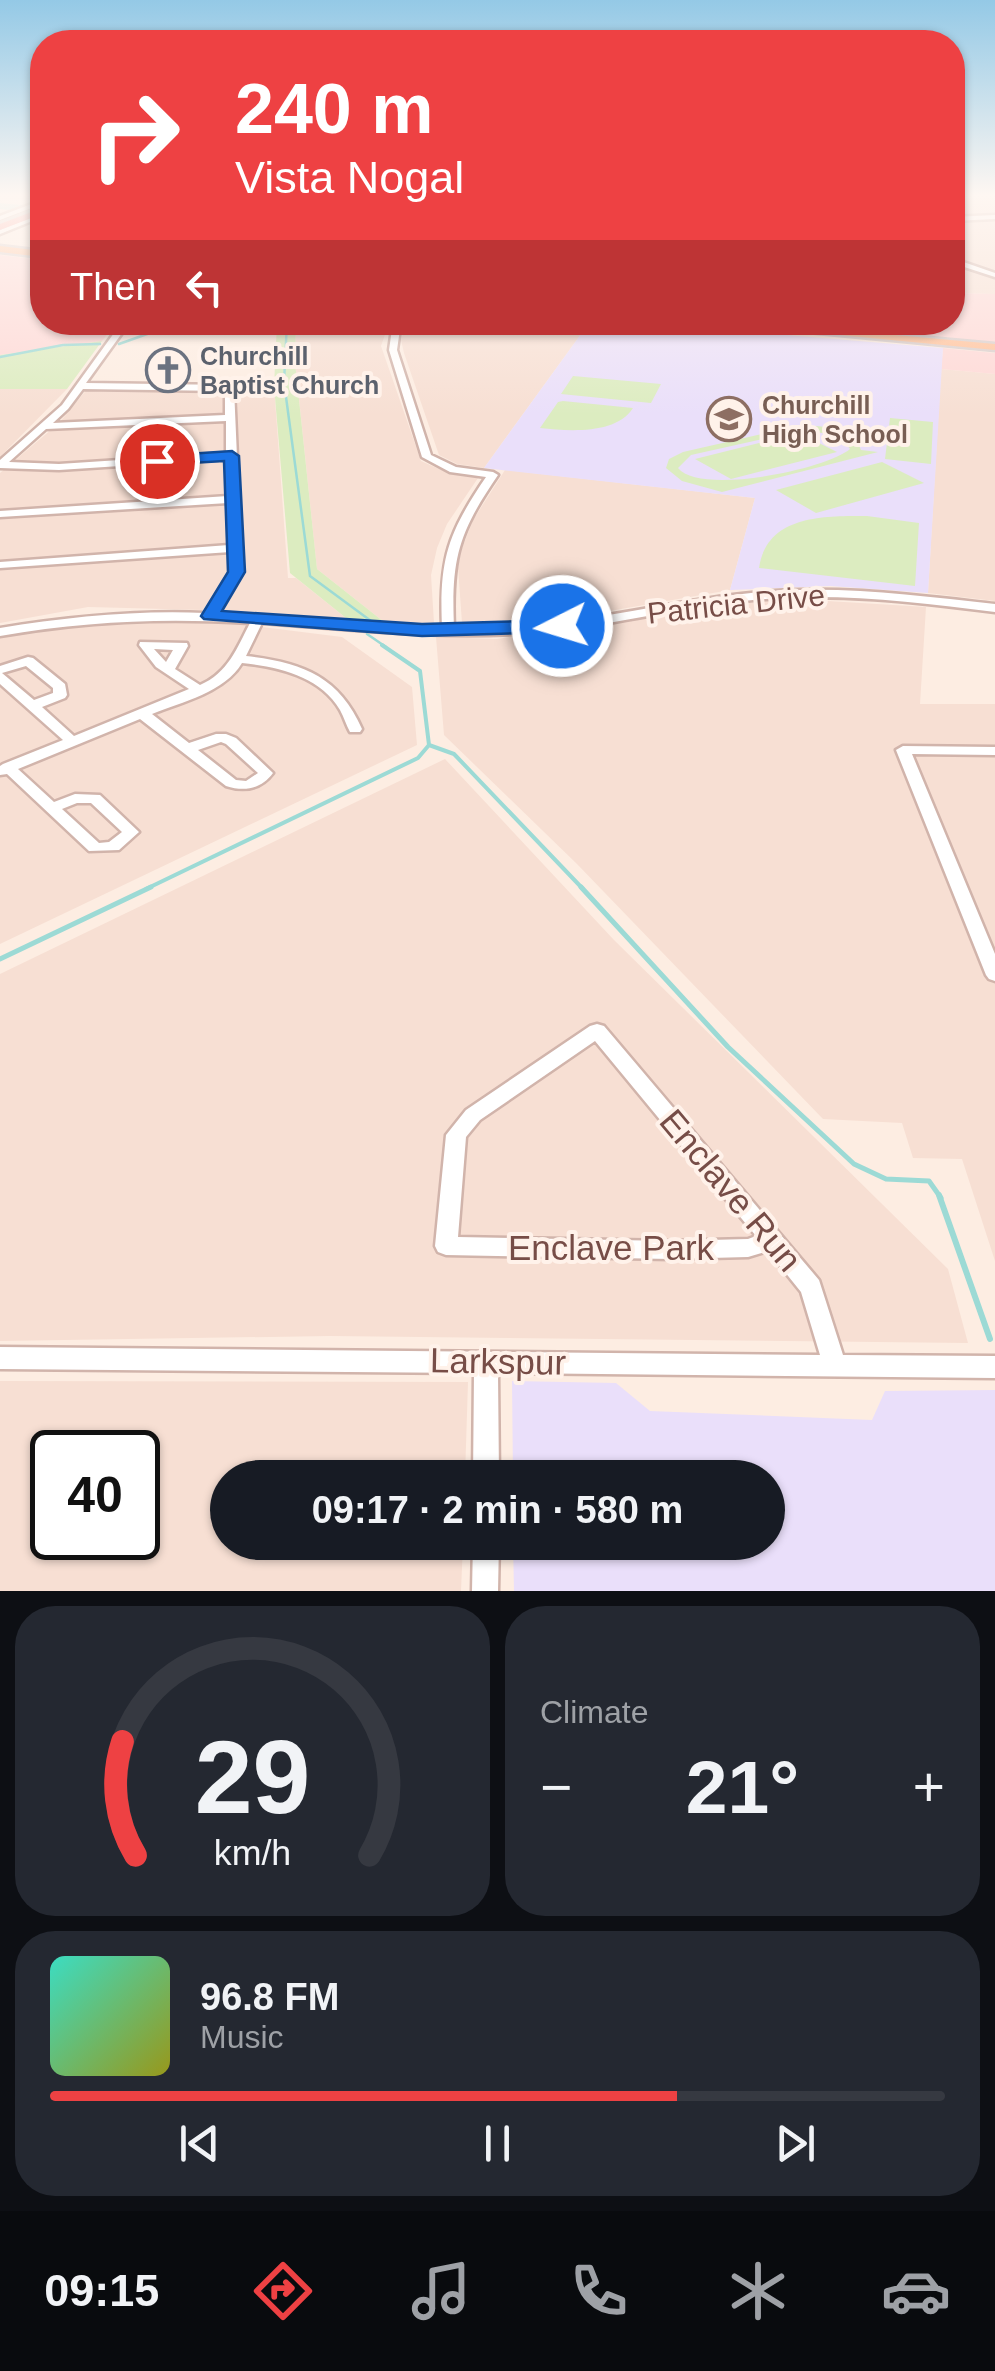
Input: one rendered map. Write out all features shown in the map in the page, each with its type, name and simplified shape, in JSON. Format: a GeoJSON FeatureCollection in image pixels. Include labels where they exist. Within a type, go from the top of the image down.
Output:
{"type":"FeatureCollection","features":[{"type":"Feature","properties":{"kind":"main road"},"geometry":{"type":"LineString","coordinates":[[858,335],[995,347]]}},
{"type":"Feature","properties":{"kind":"street"},"geometry":{"type":"LineString","coordinates":[[0,465],[47,426],[117,335]]}},
{"type":"Feature","properties":{"kind":"street"},"geometry":{"type":"LineString","coordinates":[[396,335],[393,350],[427,456],[444,467],[493,475],[452,544],[445,574],[448,630]]}},
{"type":"Feature","properties":{"kind":"street"},"geometry":{"type":"LineString","coordinates":[[80,386],[229,387],[236,548],[232,583],[210,616]]}},
{"type":"Feature","properties":{"kind":"street"},"geometry":{"type":"LineString","coordinates":[[47,426],[230,418]]}},
{"type":"Feature","properties":{"kind":"street"},"geometry":{"type":"LineString","coordinates":[[0,465],[59,467],[232,456]]}},
{"type":"Feature","properties":{"kind":"street"},"geometry":{"type":"LineString","coordinates":[[0,514],[233,499]]}},
{"type":"Feature","properties":{"kind":"street"},"geometry":{"type":"LineString","coordinates":[[0,565],[236,548]]}},
{"type":"Feature","properties":{"kind":"street","name":"Patricia Drive"},"geometry":{"type":"LineString","coordinates":[[0,632],[101,616],[210,616],[448,630],[562,626],[724,599],[797,594],[879,596],[995,608]]}},
{"type":"Feature","properties":{"kind":"street"},"geometry":{"type":"LineString","coordinates":[[52,808],[75,799],[95,798],[131,832],[113,846],[95,848],[4,769],[224,677],[239,659],[258,620]]}},
{"type":"Feature","properties":{"kind":"street"},"geometry":{"type":"LineString","coordinates":[[239,659],[295,667],[344,700],[355,729]]}},
{"type":"Feature","properties":{"kind":"street"},"geometry":{"type":"LineString","coordinates":[[32,706],[60,695],[60,686],[28,661],[0,674],[32,706],[72,742]]}},
{"type":"Feature","properties":{"kind":"street"},"geometry":{"type":"LineString","coordinates":[[169,668],[199,690]]}},
{"type":"Feature","properties":{"kind":"street"},"geometry":{"type":"LineString","coordinates":[[142,714],[187,750],[236,786],[247,786],[266,773],[232,741],[221,738],[187,750]]}},
{"type":"Feature","properties":{"kind":"street"},"geometry":{"type":"LineString","coordinates":[[995,751],[902,750],[995,974]]}},
{"type":"Feature","properties":{"kind":"street","name":"Enclave Run"},"geometry":{"type":"LineString","coordinates":[[446,1246],[456,1135],[473,1115],[597,1031],[811,1286],[835,1366]]}},
{"type":"Feature","properties":{"kind":"street","name":"Enclave Park"},"geometry":{"type":"LineString","coordinates":[[446,1246],[748,1248],[774,1240]]}},
{"type":"Feature","properties":{"kind":"street","name":"Larkspur"},"geometry":{"type":"LineString","coordinates":[[0,1358],[995,1367]]}},
{"type":"Feature","properties":{"kind":"street"},"geometry":{"type":"LineString","coordinates":[[486,1361],[486,1460]]}},
{"type":"Feature","properties":{"kind":"street"},"geometry":{"type":"LineString","coordinates":[[486,1560],[486,1591]]}},
{"type":"Feature","properties":{"kind":"shaded area"},"geometry":{"type":"Polygon","coordinates":[[[0,267],[30,267],[30,335],[107,335],[102,341],[0,355],[0,267]]]}},
{"type":"Feature","properties":{"kind":"shaded area"},"geometry":{"type":"Polygon","coordinates":[[[965,269],[995,279],[995,294],[965,293],[965,269]]]}},
{"type":"Feature","properties":{"kind":"shaded area"},"geometry":{"type":"Polygon","coordinates":[[[965,293],[995,294],[995,343],[903,335],[965,335],[965,293]]]}},
{"type":"Feature","properties":{"kind":"shaded area"},"geometry":{"type":"Polygon","coordinates":[[[296,335],[385,335],[381,346],[421,461],[448,473],[478,478],[447,524],[437,548],[431,575],[434,623],[384,622],[317,569],[295,361],[296,335]]]}},
{"type":"Feature","properties":{"kind":"shaded area"},"geometry":{"type":"Polygon","coordinates":[[[402,335],[580,335],[484,468],[457,464],[439,455],[402,335]]]}},
{"type":"Feature","properties":{"kind":"shaded area","name":"Churchill High School"},"geometry":{"type":"Polygon","coordinates":[[[580,335],[787,335],[943,348],[928,593],[830,586],[730,590],[755,498],[484,468],[580,335]]]}},
{"type":"Feature","properties":{"kind":"shaded area"},"geometry":{"type":"Polygon","coordinates":[[[943,348],[995,353],[995,374],[941,369],[943,348]]]}},
{"type":"Feature","properties":{"kind":"shaded area"},"geometry":{"type":"Polygon","coordinates":[[[941,369],[995,374],[995,601],[928,593],[941,369]]]}},
{"type":"Feature","properties":{"kind":"shaded area"},"geometry":{"type":"Polygon","coordinates":[[[93,382],[274,386],[288,578],[296,578],[351,622],[221,611],[237,582],[221,584],[203,610],[88,607],[0,623],[0,473],[59,423],[93,382]]]}},
{"type":"Feature","properties":{"kind":"shaded area"},"geometry":{"type":"Polygon","coordinates":[[[0,389],[67,389],[0,457],[0,389]]]}},
{"type":"Feature","properties":{"kind":"shaded area"},"geometry":{"type":"Polygon","coordinates":[[[505,470],[755,498],[730,590],[581,616],[462,623],[458,567],[462,548],[473,520],[505,470]]]}},
{"type":"Feature","properties":{"kind":"shaded area"},"geometry":{"type":"Polygon","coordinates":[[[794,599],[926,607],[920,704],[995,704],[995,1261],[962,1159],[913,1158],[902,1123],[823,1119],[577,864],[444,735],[436,637],[497,639],[707,606],[794,599]]]}},
{"type":"Feature","properties":{"kind":"shaded area"},"geometry":{"type":"Polygon","coordinates":[[[206,620],[342,637],[412,687],[417,745],[0,944],[0,637],[95,621],[206,620]]]}},
{"type":"Feature","properties":{"kind":"shaded area"},"geometry":{"type":"Polygon","coordinates":[[[445,759],[614,940],[948,1269],[968,1343],[330,1336],[0,1341],[0,974],[445,759]]]}},
{"type":"Feature","properties":{"kind":"shaded area"},"geometry":{"type":"Polygon","coordinates":[[[0,1381],[468,1382],[466,1460],[210,1460],[210,1560],[462,1560],[461,1591],[0,1591],[0,1381]]]}},
{"type":"Feature","properties":{"kind":"shaded area"},"geometry":{"type":"Polygon","coordinates":[[[512,1381],[616,1383],[650,1411],[872,1420],[885,1391],[995,1390],[995,1591],[514,1591],[513,1560],[785,1560],[785,1460],[513,1460],[512,1381]]]}},
{"type":"Feature","properties":{"kind":"green space"},"geometry":{"type":"Polygon","coordinates":[[[276,335],[296,335],[295,362],[317,569],[384,622],[351,622],[290,573],[274,386],[276,335]]]}},
{"type":"Feature","properties":{"kind":"green space"},"geometry":{"type":"Polygon","coordinates":[[[102,341],[67,389],[0,389],[0,355],[102,341]]]}},
{"type":"Feature","properties":{"kind":"green space"},"geometry":{"type":"Polygon","coordinates":[[[573,376],[661,384],[651,403],[561,394],[573,376]]]}},
{"type":"Feature","properties":{"kind":"green space"},"geometry":{"type":"Polygon","coordinates":[[[558,402],[633,408],[625,417],[603,427],[540,428],[558,402]]]}},
{"type":"Feature","properties":{"kind":"green space"},"geometry":{"type":"Polygon","coordinates":[[[890,418],[933,422],[931,464],[885,459],[890,418]]]}},
{"type":"Feature","properties":{"kind":"green space"},"geometry":{"type":"Polygon","coordinates":[[[805,426],[843,432],[861,450],[878,452],[722,492],[682,481],[666,468],[669,459],[683,452],[805,426]],[[804,430],[691,455],[678,468],[691,476],[711,480],[791,471],[850,449],[840,436],[804,430]]]}},
{"type":"Feature","properties":{"kind":"green space"},"geometry":{"type":"Polygon","coordinates":[[[799,433],[837,452],[731,479],[695,459],[799,433]]]}},
{"type":"Feature","properties":{"kind":"green space"},"geometry":{"type":"Polygon","coordinates":[[[882,462],[924,483],[816,513],[776,490],[882,462]]]}},
{"type":"Feature","properties":{"kind":"green space"},"geometry":{"type":"Polygon","coordinates":[[[867,516],[919,523],[915,586],[759,568],[764,551],[785,528],[816,518],[867,516]]]}},
{"type":"Feature","properties":{"kind":"waterway"},"geometry":{"type":"LineString","coordinates":[[119,344],[144,335]]}},
{"type":"Feature","properties":{"kind":"waterway"},"geometry":{"type":"LineString","coordinates":[[286,335],[284,382],[310,576],[371,621]]}},
{"type":"Feature","properties":{"kind":"waterway"},"geometry":{"type":"LineString","coordinates":[[0,357],[63,345],[100,344]]}},
{"type":"Feature","properties":{"kind":"waterway"},"geometry":{"type":"LineString","coordinates":[[367,634],[386,647]]}},
{"type":"Feature","properties":{"kind":"waterway"},"geometry":{"type":"LineString","coordinates":[[382,645],[420,671],[429,745]]}},
{"type":"Feature","properties":{"kind":"waterway"},"geometry":{"type":"LineString","coordinates":[[146,889],[418,758],[429,745]]}},
{"type":"Feature","properties":{"kind":"waterway"},"geometry":{"type":"LineString","coordinates":[[429,745],[454,754],[583,889]]}},
{"type":"Feature","properties":{"kind":"waterway"},"geometry":{"type":"LineString","coordinates":[[0,959],[151,887]]}},
{"type":"Feature","properties":{"kind":"waterway"},"geometry":{"type":"LineString","coordinates":[[581,887],[728,1047],[854,1164],[886,1179],[929,1181],[939,1195]]}},
{"type":"Feature","properties":{"kind":"waterway"},"geometry":{"type":"LineString","coordinates":[[939,1195],[990,1339]]}},
{"type":"Feature","properties":{"kind":"place","name":"Churchill Baptist Church"},"geometry":{"type":"Point","coordinates":[168,370]}},
{"type":"Feature","properties":{"kind":"place","name":"Churchill High School"},"geometry":{"type":"Point","coordinates":[729,419]}},
{"type":"Feature","properties":{"kind":"route"},"geometry":{"type":"LineString","coordinates":[[157,461],[232,456],[236,572],[210,616],[422,630],[500,631],[562,626]]}}]}
